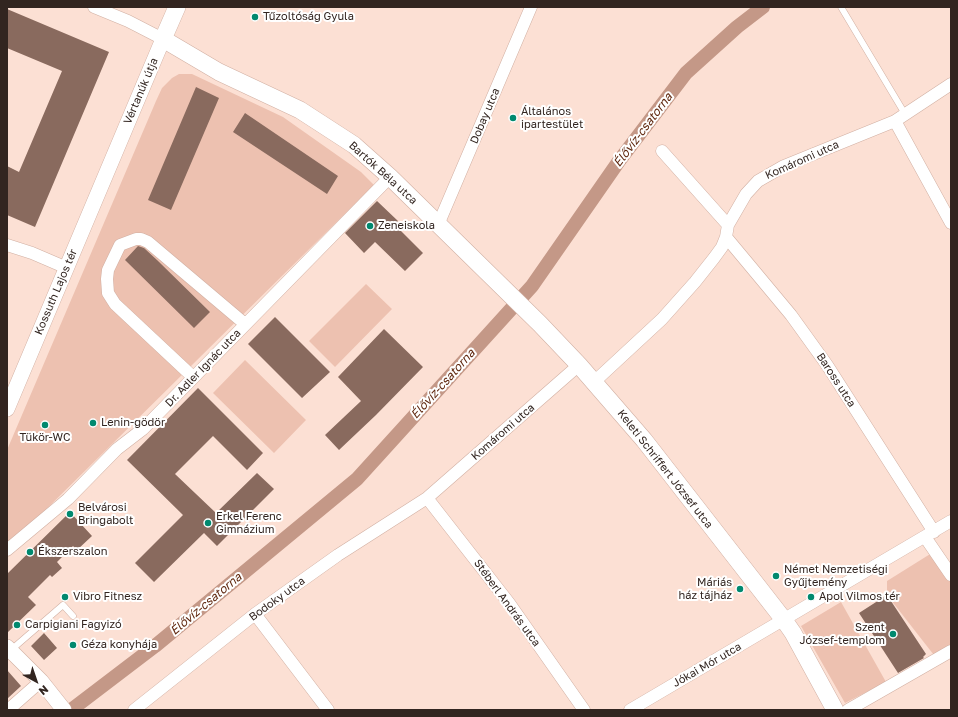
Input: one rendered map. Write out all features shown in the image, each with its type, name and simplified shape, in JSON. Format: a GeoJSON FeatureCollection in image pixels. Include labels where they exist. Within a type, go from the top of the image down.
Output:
{"type":"FeatureCollection","features":[{"type":"Feature","properties":{"kind":"main road","name":"Vértanúk útja"},"geometry":{"type":"LineString","coordinates":[[163,39],[176,7]]}},
{"type":"Feature","properties":{"kind":"main road","name":"Bartók Béla utca"},"geometry":{"type":"LineString","coordinates":[[163,39],[219,72],[300,110],[354,145],[390,177],[540,324]]}},
{"type":"Feature","properties":{"kind":"main road","name":"Keleti Schriffert József utca"},"geometry":{"type":"LineString","coordinates":[[540,324],[579,365],[644,440],[784,620],[793,633],[835,710]]}},
{"type":"Feature","properties":{"kind":"street"},"geometry":{"type":"LineString","coordinates":[[94,7],[128,21],[163,39]]}},
{"type":"Feature","properties":{"kind":"street","name":"Dobay utca"},"geometry":{"type":"LineString","coordinates":[[438,225],[531,7]]}},
{"type":"Feature","properties":{"kind":"street","name":"Vértanúk útja"},"geometry":{"type":"LineString","coordinates":[[106,175],[163,39]]}},
{"type":"Feature","properties":{"kind":"street","name":"Komáromi utca"},"geometry":{"type":"LineString","coordinates":[[594,382],[662,319],[695,282],[714,258],[746,194],[758,181],[784,166],[900,118],[951,84]]}},
{"type":"Feature","properties":{"kind":"street"},"geometry":{"type":"LineString","coordinates":[[900,118],[951,223]]}},
{"type":"Feature","properties":{"kind":"street","name":"Baross utca"},"geometry":{"type":"LineString","coordinates":[[662,151],[727,231],[827,365],[929,534],[951,574]]}},
{"type":"Feature","properties":{"kind":"street","name":"Kossuth Lajos tér"},"geometry":{"type":"LineString","coordinates":[[7,409],[106,175]]}},
{"type":"Feature","properties":{"kind":"street","name":"Dr. Adler Ignác utca"},"geometry":{"type":"LineString","coordinates":[[7,550],[68,499],[117,449],[143,429],[390,177]]}},
{"type":"Feature","properties":{"kind":"street"},"geometry":{"type":"LineString","coordinates":[[193,377],[115,304],[108,293],[108,270],[120,245],[136,239],[141,239],[148,242],[246,324]]}},
{"type":"Feature","properties":{"kind":"street"},"geometry":{"type":"LineString","coordinates":[[7,245],[32,253],[67,268]]}},
{"type":"Feature","properties":{"kind":"street","name":"Komáromi utca"},"geometry":{"type":"LineString","coordinates":[[427,498],[579,365]]}},
{"type":"Feature","properties":{"kind":"street","name":"Bodoky utca"},"geometry":{"type":"LineString","coordinates":[[134,710],[149,705],[255,614],[338,555],[427,498]]}},
{"type":"Feature","properties":{"kind":"street","name":"Stéberl András utca"},"geometry":{"type":"LineString","coordinates":[[427,498],[509,603],[584,710]]}},
{"type":"Feature","properties":{"kind":"street","name":"Jókai Mór utca"},"geometry":{"type":"LineString","coordinates":[[630,710],[951,521]]}},
{"type":"Feature","properties":{"kind":"street"},"geometry":{"type":"LineString","coordinates":[[255,614],[328,710]]}},
{"type":"Feature","properties":{"kind":"street"},"geometry":{"type":"LineString","coordinates":[[8,648],[45,686],[64,710]]}},
{"type":"Feature","properties":{"kind":"street"},"geometry":{"type":"LineString","coordinates":[[848,710],[951,651]]}},
{"type":"Feature","properties":{"kind":"street"},"geometry":{"type":"LineString","coordinates":[[8,710],[45,686]]}},
{"type":"Feature","properties":{"kind":"lane"},"geometry":{"type":"LineString","coordinates":[[841,7],[900,118]]}},
{"type":"Feature","properties":{"kind":"lane"},"geometry":{"type":"LineString","coordinates":[[8,648],[63,605],[73,616]]}},
{"type":"Feature","properties":{"kind":"shaded area"},"geometry":{"type":"Polygon","coordinates":[[[179,74],[192,74],[283,117],[361,172],[374,185],[7,548],[7,450],[156,101],[162,88],[172,78],[179,74]]]}},
{"type":"Feature","properties":{"kind":"shaded area"},"geometry":{"type":"Polygon","coordinates":[[[366,284],[392,309],[335,367],[309,341],[366,284]]]}},
{"type":"Feature","properties":{"kind":"shaded area"},"geometry":{"type":"Polygon","coordinates":[[[245,360],[306,420],[274,453],[213,393],[245,360]]]}},
{"type":"Feature","properties":{"kind":"shaded area"},"geometry":{"type":"Polygon","coordinates":[[[935,551],[951,575],[951,649],[937,659],[887,595],[887,581],[935,551]]]}},
{"type":"Feature","properties":{"kind":"shaded area"},"geometry":{"type":"Polygon","coordinates":[[[841,602],[886,682],[845,703],[801,626],[841,602]]]}},
{"type":"Feature","properties":{"kind":"building"},"geometry":{"type":"Polygon","coordinates":[[[7,9],[109,52],[35,227],[7,215],[7,166],[19,172],[62,71],[7,48],[7,9]]]}},
{"type":"Feature","properties":{"kind":"building"},"geometry":{"type":"Polygon","coordinates":[[[196,87],[219,98],[171,210],[148,200],[196,87]]]}},
{"type":"Feature","properties":{"kind":"building"},"geometry":{"type":"Polygon","coordinates":[[[245,113],[338,176],[327,194],[233,132],[245,113]]]}},
{"type":"Feature","properties":{"kind":"building"},"geometry":{"type":"Polygon","coordinates":[[[377,201],[398,221],[394,224],[423,253],[405,271],[375,242],[364,253],[345,233],[377,201]]]}},
{"type":"Feature","properties":{"kind":"building"},"geometry":{"type":"Polygon","coordinates":[[[138,246],[144,248],[210,312],[194,328],[125,260],[138,246]]]}},
{"type":"Feature","properties":{"kind":"building"},"geometry":{"type":"Polygon","coordinates":[[[275,317],[330,372],[302,398],[248,344],[275,317]]]}},
{"type":"Feature","properties":{"kind":"building"},"geometry":{"type":"Polygon","coordinates":[[[384,329],[423,367],[339,450],[325,435],[361,401],[338,377],[384,329]]]}},
{"type":"Feature","properties":{"kind":"building"},"geometry":{"type":"Polygon","coordinates":[[[198,388],[263,453],[247,470],[213,436],[175,474],[216,513],[257,473],[274,489],[217,546],[204,533],[154,582],[135,563],[183,515],[127,460],[198,388]]]}},
{"type":"Feature","properties":{"kind":"building"},"geometry":{"type":"Polygon","coordinates":[[[70,512],[92,536],[77,550],[73,546],[57,562],[62,568],[52,577],[50,575],[28,597],[36,605],[7,633],[7,574],[70,512]]]}},
{"type":"Feature","properties":{"kind":"building","name":"Szent József-templom"},"geometry":{"type":"Polygon","coordinates":[[[887,595],[926,654],[923,657],[924,658],[898,673],[859,613],[887,595]]]}},
{"type":"Feature","properties":{"kind":"building"},"geometry":{"type":"Polygon","coordinates":[[[44,633],[57,648],[44,660],[31,646],[44,633]]]}},
{"type":"Feature","properties":{"kind":"building"},"geometry":{"type":"Polygon","coordinates":[[[7,670],[21,686],[7,699],[7,670]]]}},
{"type":"Feature","properties":{"kind":"waterway","name":"Élővíz-csatorna"},"geometry":{"type":"LineString","coordinates":[[71,710],[155,646],[357,479],[532,286],[619,161],[686,73],[737,27],[763,7]]}},
{"type":"Feature","properties":{"kind":"place","name":"Tűzoltóság Gyula"},"geometry":{"type":"Point","coordinates":[255,17]}},
{"type":"Feature","properties":{"kind":"place","name":"Általános ipartestület"},"geometry":{"type":"Point","coordinates":[513,118]}},
{"type":"Feature","properties":{"kind":"place","name":"Zeneiskola"},"geometry":{"type":"Point","coordinates":[370,226]}},
{"type":"Feature","properties":{"kind":"place","name":"Lenin-gödör"},"geometry":{"type":"Point","coordinates":[93,423]}},
{"type":"Feature","properties":{"kind":"place","name":"Tükör-WC"},"geometry":{"type":"Point","coordinates":[45,425]}},
{"type":"Feature","properties":{"kind":"place","name":"Belvárosi Bringabolt"},"geometry":{"type":"Point","coordinates":[70,514]}},
{"type":"Feature","properties":{"kind":"place","name":"Erkel Ferenc Gimnázium"},"geometry":{"type":"Point","coordinates":[208,523]}},
{"type":"Feature","properties":{"kind":"place","name":"Ékszerszalon"},"geometry":{"type":"Point","coordinates":[30,552]}},
{"type":"Feature","properties":{"kind":"place","name":"Német Nemzetiségi Gyűjtemény"},"geometry":{"type":"Point","coordinates":[776,576]}},
{"type":"Feature","properties":{"kind":"place","name":"Máriás ház tájház"},"geometry":{"type":"Point","coordinates":[740,589]}},
{"type":"Feature","properties":{"kind":"place","name":"Vibro Fitnesz"},"geometry":{"type":"Point","coordinates":[65,597]}},
{"type":"Feature","properties":{"kind":"place","name":"Apol Vilmos tér"},"geometry":{"type":"Point","coordinates":[811,597]}},
{"type":"Feature","properties":{"kind":"place","name":"Carpigiani Fagyizó"},"geometry":{"type":"Point","coordinates":[17,625]}},
{"type":"Feature","properties":{"kind":"place","name":"Szent József-templom"},"geometry":{"type":"Point","coordinates":[893,634]}},
{"type":"Feature","properties":{"kind":"place","name":"Géza konyhája"},"geometry":{"type":"Point","coordinates":[73,645]}}]}
